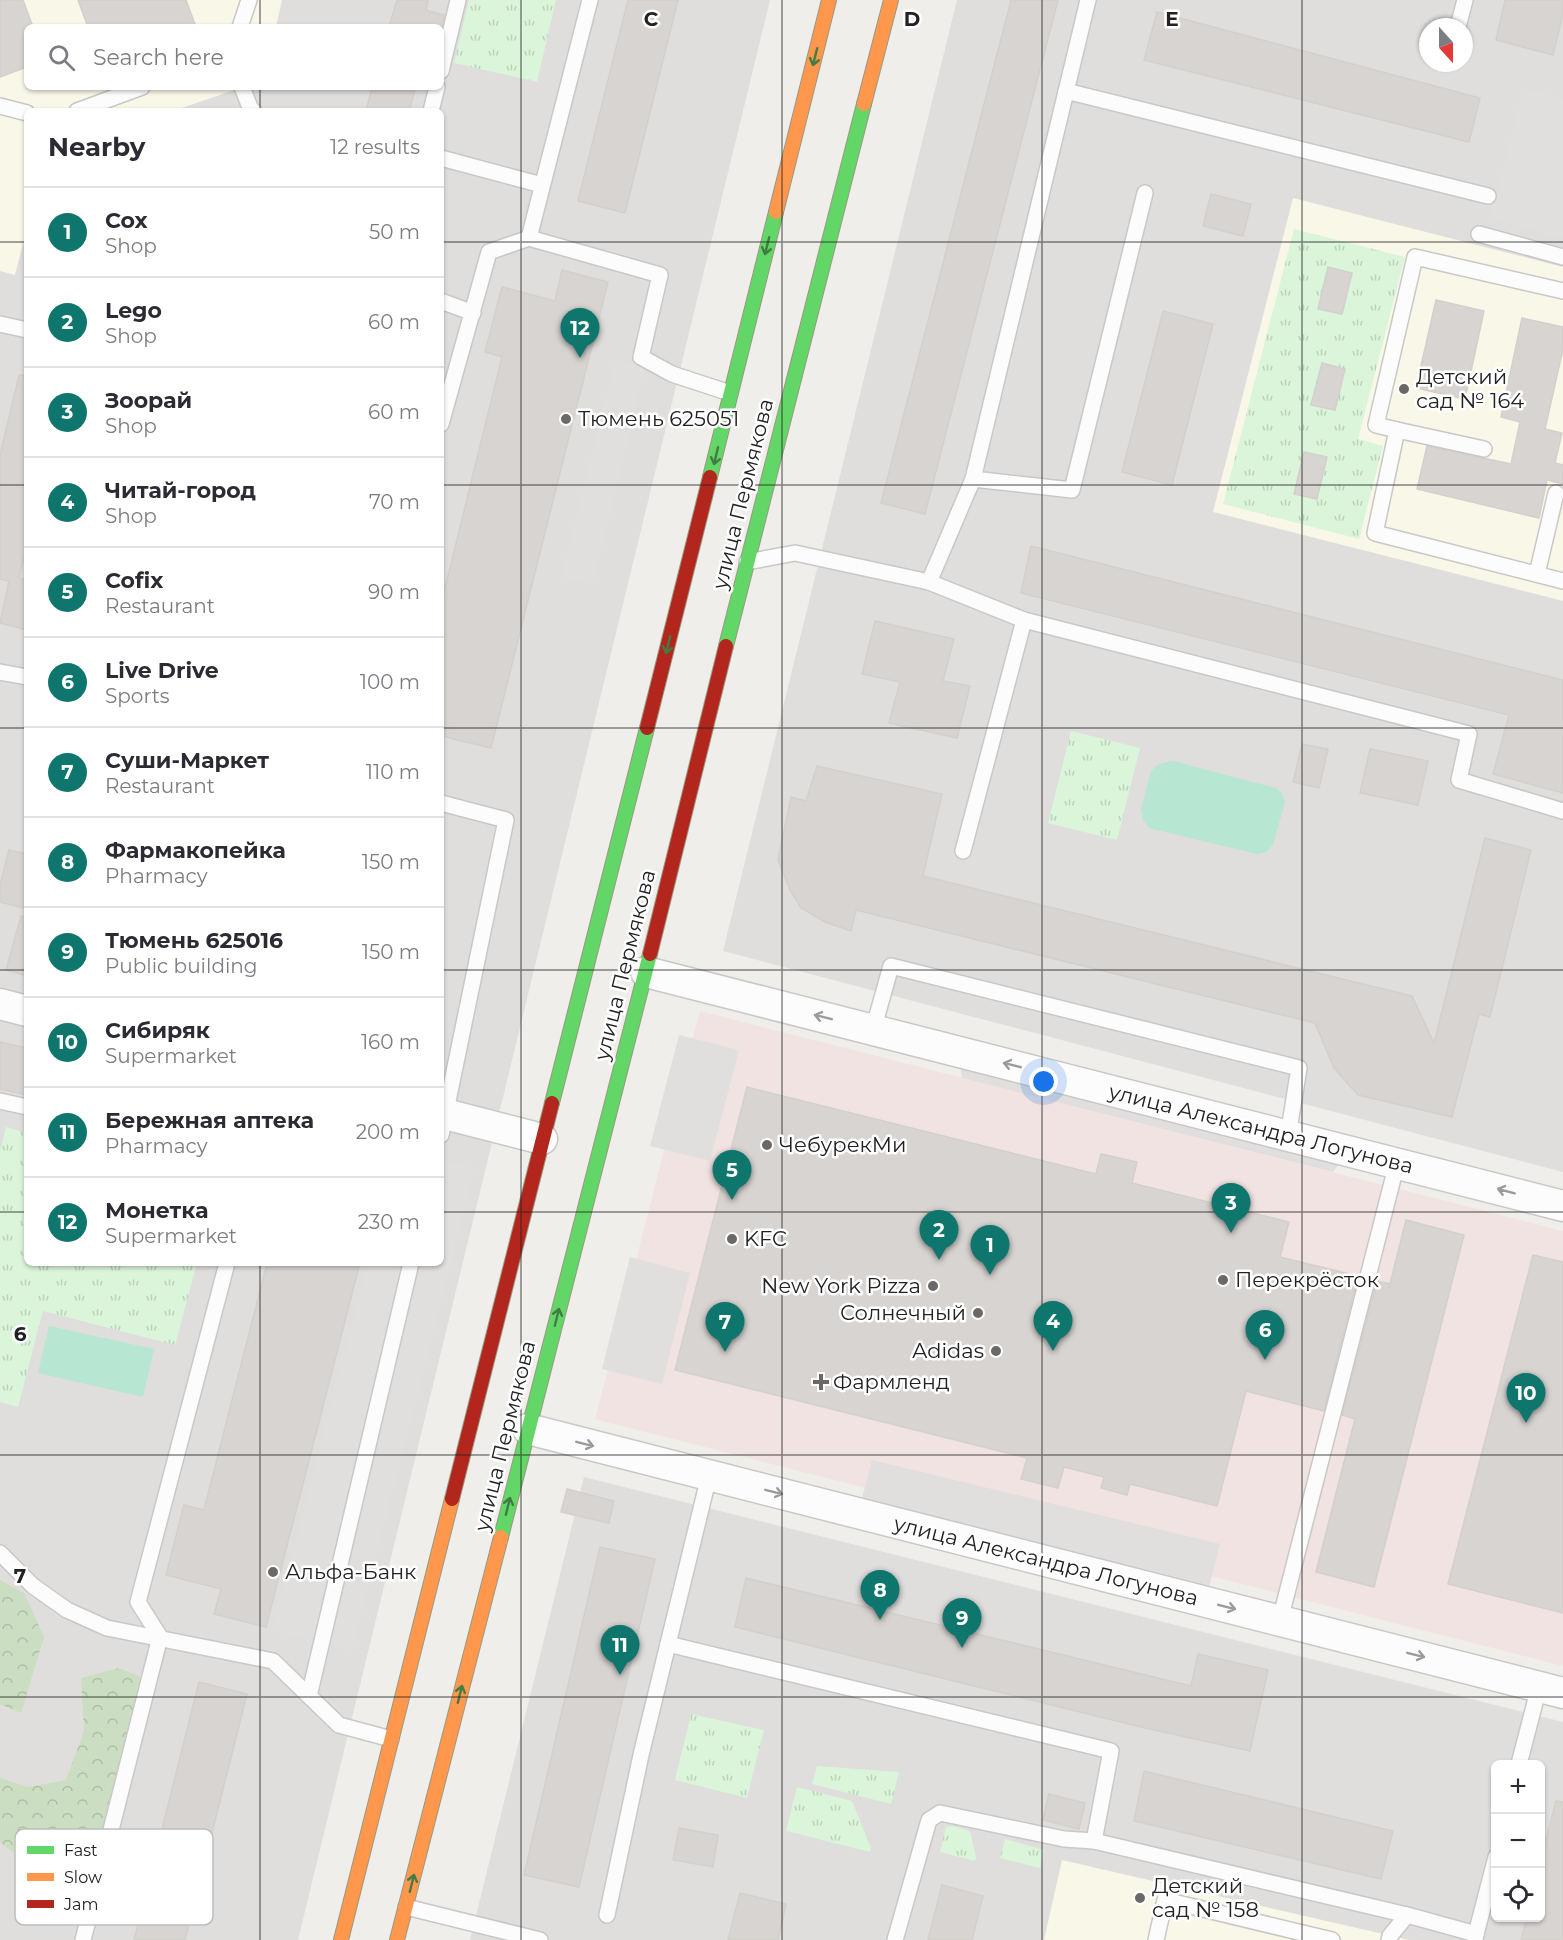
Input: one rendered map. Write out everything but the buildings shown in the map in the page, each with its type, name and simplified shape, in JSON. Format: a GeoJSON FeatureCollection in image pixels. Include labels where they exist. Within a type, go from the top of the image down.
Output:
{"type":"FeatureCollection","features":[{"type":"Feature","properties":{"kind":"main road","name":"улица Пермякова"},"geometry":{"type":"LineString","coordinates":[[341,1940],[716,459],[730,393],[829,0]]}},
{"type":"Feature","properties":{"kind":"main road","name":"улица Пермякова"},"geometry":{"type":"LineString","coordinates":[[397,1940],[646,972],[747,562],[891,0]]}},
{"type":"Feature","properties":{"kind":"street","name":"улица Александра Логунова"},"geometry":{"type":"LineString","coordinates":[[646,972],[1563,1206]]}},
{"type":"Feature","properties":{"kind":"street"},"geometry":{"type":"LineString","coordinates":[[0,1004],[24,1010]]}},
{"type":"Feature","properties":{"kind":"street"},"geometry":{"type":"LineString","coordinates":[[444,1121],[542,1139]]}},
{"type":"Feature","properties":{"kind":"street","name":"улица Александра Логунова"},"geometry":{"type":"LineString","coordinates":[[528,1430],[1551,1690]]}},
{"type":"Feature","properties":{"kind":"lane"},"geometry":{"type":"LineString","coordinates":[[241,24],[249,0]]}},
{"type":"Feature","properties":{"kind":"lane"},"geometry":{"type":"LineString","coordinates":[[444,58],[458,0]]}},
{"type":"Feature","properties":{"kind":"lane"},"geometry":{"type":"LineString","coordinates":[[529,238],[591,0]]}},
{"type":"Feature","properties":{"kind":"lane"},"geometry":{"type":"LineString","coordinates":[[929,582],[973,479],[1088,0]]}},
{"type":"Feature","properties":{"kind":"lane"},"geometry":{"type":"LineString","coordinates":[[1460,18],[1465,0]]}},
{"type":"Feature","properties":{"kind":"lane"},"geometry":{"type":"LineString","coordinates":[[85,108],[134,90]]}},
{"type":"Feature","properties":{"kind":"lane"},"geometry":{"type":"LineString","coordinates":[[243,90],[250,108]]}},
{"type":"Feature","properties":{"kind":"lane"},"geometry":{"type":"LineString","coordinates":[[432,108],[436,90]]}},
{"type":"Feature","properties":{"kind":"lane"},"geometry":{"type":"LineString","coordinates":[[1066,91],[1488,196]]}},
{"type":"Feature","properties":{"kind":"lane"},"geometry":{"type":"LineString","coordinates":[[0,106],[24,112]]}},
{"type":"Feature","properties":{"kind":"lane"},"geometry":{"type":"LineString","coordinates":[[444,159],[542,185]]}},
{"type":"Feature","properties":{"kind":"lane"},"geometry":{"type":"LineString","coordinates":[[973,479],[1072,490],[1145,194]]}},
{"type":"Feature","properties":{"kind":"lane"},"geometry":{"type":"LineString","coordinates":[[1479,234],[1563,257]]}},
{"type":"Feature","properties":{"kind":"lane"},"geometry":{"type":"LineString","coordinates":[[444,414],[489,252],[529,238],[660,274],[641,357],[672,375],[730,393]]}},
{"type":"Feature","properties":{"kind":"lane"},"geometry":{"type":"LineString","coordinates":[[1484,449],[1376,425],[1415,257],[1563,291]]}},
{"type":"Feature","properties":{"kind":"lane"},"geometry":{"type":"LineString","coordinates":[[444,302],[473,312]]}},
{"type":"Feature","properties":{"kind":"lane"},"geometry":{"type":"LineString","coordinates":[[0,324],[24,329]]}},
{"type":"Feature","properties":{"kind":"lane"},"geometry":{"type":"LineString","coordinates":[[1397,430],[1375,533],[1563,581]]}},
{"type":"Feature","properties":{"kind":"lane"},"geometry":{"type":"LineString","coordinates":[[1537,574],[1556,493]]}},
{"type":"Feature","properties":{"kind":"lane"},"geometry":{"type":"LineString","coordinates":[[747,562],[795,553],[929,582],[1024,620],[1469,734],[1460,780],[1563,811]]}},
{"type":"Feature","properties":{"kind":"lane"},"geometry":{"type":"LineString","coordinates":[[963,851],[1024,620]]}},
{"type":"Feature","properties":{"kind":"lane"},"geometry":{"type":"LineString","coordinates":[[0,672],[24,676]]}},
{"type":"Feature","properties":{"kind":"lane"},"geometry":{"type":"LineString","coordinates":[[444,804],[506,820],[444,1116]]}},
{"type":"Feature","properties":{"kind":"lane"},"geometry":{"type":"LineString","coordinates":[[873,1030],[891,966],[1299,1068],[1288,1136]]}},
{"type":"Feature","properties":{"kind":"lane"},"geometry":{"type":"LineString","coordinates":[[0,1101],[24,1106]]}},
{"type":"Feature","properties":{"kind":"lane"},"geometry":{"type":"LineString","coordinates":[[1280,1620],[1397,1162]]}},
{"type":"Feature","properties":{"kind":"lane"},"geometry":{"type":"LineString","coordinates":[[111,1829],[160,1637],[138,1602],[226,1266]]}},
{"type":"Feature","properties":{"kind":"lane"},"geometry":{"type":"LineString","coordinates":[[309,1696],[410,1266]]}},
{"type":"Feature","properties":{"kind":"lane"},"geometry":{"type":"LineString","coordinates":[[607,1915],[640,1755],[709,1476]]}},
{"type":"Feature","properties":{"kind":"lane"},"geometry":{"type":"LineString","coordinates":[[0,1552],[33,1586],[67,1610],[107,1628],[273,1661],[339,1725],[391,1739]]}},
{"type":"Feature","properties":{"kind":"lane"},"geometry":{"type":"LineString","coordinates":[[668,1644],[1111,1751],[1094,1841]]}},
{"type":"Feature","properties":{"kind":"lane"},"geometry":{"type":"LineString","coordinates":[[1521,1760],[1551,1690]]}},
{"type":"Feature","properties":{"kind":"lane"},"geometry":{"type":"LineString","coordinates":[[895,1940],[930,1820],[940,1813],[1064,1839],[1094,1841],[1407,1915],[1475,1937],[1493,1868]]}},
{"type":"Feature","properties":{"kind":"lane"},"geometry":{"type":"LineString","coordinates":[[1156,1940],[1165,1899],[1332,1940]]}},
{"type":"Feature","properties":{"kind":"lane"},"geometry":{"type":"LineString","coordinates":[[406,1907],[540,1940]]}},
{"type":"Feature","properties":{"kind":"lane"},"geometry":{"type":"LineString","coordinates":[[1389,1940],[1407,1915]]}},
{"type":"Feature","properties":{"kind":"lane"},"geometry":{"type":"LineString","coordinates":[[83,1940],[87,1925]]}},
{"type":"Feature","properties":{"kind":"shaded area"},"geometry":{"type":"Polygon","coordinates":[[[0,0],[770,0],[298,1940],[0,1940],[0,0]]]}},
{"type":"Feature","properties":{"kind":"shaded area"},"geometry":{"type":"Polygon","coordinates":[[[0,0],[282,0],[277,24],[24,24],[24,90],[234,90],[182,108],[24,108],[24,240],[15,275],[0,271],[0,0]]]}},
{"type":"Feature","properties":{"kind":"shaded area"},"geometry":{"type":"Polygon","coordinates":[[[957,0],[1563,0],[1563,1172],[723,951],[957,0]]]}},
{"type":"Feature","properties":{"kind":"shaded area"},"geometry":{"type":"Polygon","coordinates":[[[1523,89],[1563,99],[1563,238],[1490,219],[1523,89]]]}},
{"type":"Feature","properties":{"kind":"shaded area","name":"Детский сад № 164"},"geometry":{"type":"Polygon","coordinates":[[[1293,198],[1563,267],[1563,601],[1213,512],[1293,198]]]}},
{"type":"Feature","properties":{"kind":"shaded area"},"geometry":{"type":"Polygon","coordinates":[[[615,360],[645,368],[592,584],[561,576],[615,360]]]}},
{"type":"Feature","properties":{"kind":"shaded area"},"geometry":{"type":"Polygon","coordinates":[[[700,1011],[1563,1231],[1563,1666],[595,1419],[700,1011]]]}},
{"type":"Feature","properties":{"kind":"shaded area"},"geometry":{"type":"Polygon","coordinates":[[[679,1035],[739,1050],[710,1161],[650,1146],[679,1035]]]}},
{"type":"Feature","properties":{"kind":"shaded area"},"geometry":{"type":"Polygon","coordinates":[[[958,1051],[1349,1151],[1333,1172],[962,1078],[958,1051]]]}},
{"type":"Feature","properties":{"kind":"shaded area"},"geometry":{"type":"Polygon","coordinates":[[[444,1161],[475,1169],[352,1650],[273,1630],[367,1266],[444,1266],[444,1161]]]}},
{"type":"Feature","properties":{"kind":"shaded area"},"geometry":{"type":"Polygon","coordinates":[[[630,1257],[690,1273],[662,1384],[602,1369],[630,1257]]]}},
{"type":"Feature","properties":{"kind":"shaded area"},"geometry":{"type":"Polygon","coordinates":[[[872,1460],[1220,1544],[1208,1591],[860,1506],[872,1460]]]}},
{"type":"Feature","properties":{"kind":"shaded area"},"geometry":{"type":"Polygon","coordinates":[[[584,1477],[1563,1722],[1563,1940],[470,1940],[584,1477]]]}},
{"type":"Feature","properties":{"kind":"shaded area","name":"Детский сад № 158"},"geometry":{"type":"Polygon","coordinates":[[[1062,1860],[1409,1940],[1044,1940],[1062,1860]]]}},
{"type":"Feature","properties":{"kind":"green space"},"geometry":{"type":"Polygon","coordinates":[[[469,0],[556,0],[537,82],[454,63],[469,0]]]}},
{"type":"Feature","properties":{"kind":"green space"},"geometry":{"type":"Polygon","coordinates":[[[1294,229],[1405,257],[1358,439],[1383,446],[1359,539],[1223,504],[1294,229]]]}},
{"type":"Feature","properties":{"kind":"green space"},"geometry":{"type":"Polygon","coordinates":[[[1071,731],[1140,748],[1117,840],[1048,823],[1071,731]]]}},
{"type":"Feature","properties":{"kind":"green space"},"geometry":{"type":"Polygon","coordinates":[[[1173,761],[1276,788],[1282,793],[1285,802],[1273,845],[1266,852],[1257,854],[1149,828],[1143,820],[1141,809],[1151,771],[1159,764],[1173,761]]]}},
{"type":"Feature","properties":{"kind":"green space"},"geometry":{"type":"Polygon","coordinates":[[[6,1127],[24,1132],[24,1266],[196,1266],[175,1345],[43,1311],[18,1407],[0,1402],[0,1151],[6,1127]]]}},
{"type":"Feature","properties":{"kind":"green space"},"geometry":{"type":"Polygon","coordinates":[[[49,1326],[154,1349],[143,1397],[38,1373],[49,1326]]]}},
{"type":"Feature","properties":{"kind":"green space"},"geometry":{"type":"Polygon","coordinates":[[[0,1580],[24,1593],[44,1637],[21,1713],[0,1704],[0,1580]]]}},
{"type":"Feature","properties":{"kind":"green space"},"geometry":{"type":"Polygon","coordinates":[[[119,1668],[141,1677],[103,1829],[15,1829],[15,1854],[0,1842],[0,1778],[28,1787],[66,1780],[84,1731],[81,1678],[119,1668]]]}},
{"type":"Feature","properties":{"kind":"green space"},"geometry":{"type":"Polygon","coordinates":[[[691,1714],[764,1730],[747,1798],[675,1780],[691,1714]]]}},
{"type":"Feature","properties":{"kind":"green space"},"geometry":{"type":"Polygon","coordinates":[[[817,1766],[899,1772],[891,1804],[812,1784],[817,1766]]]}},
{"type":"Feature","properties":{"kind":"green space"},"geometry":{"type":"Polygon","coordinates":[[[797,1787],[852,1801],[871,1848],[870,1852],[786,1831],[797,1787]]]}},
{"type":"Feature","properties":{"kind":"green space"},"geometry":{"type":"Polygon","coordinates":[[[953,1826],[970,1831],[975,1861],[940,1852],[946,1827],[953,1826]]]}},
{"type":"Feature","properties":{"kind":"green space"},"geometry":{"type":"Polygon","coordinates":[[[1005,1839],[1044,1850],[1040,1868],[1000,1858],[1005,1839]]]}},
{"type":"Feature","properties":{"kind":"traffic: fast"},"geometry":{"type":"LineString","coordinates":[[726,646],[864,104]]}},
{"type":"Feature","properties":{"kind":"traffic: fast"},"geometry":{"type":"LineString","coordinates":[[710,477],[776,212]]}},
{"type":"Feature","properties":{"kind":"traffic: fast"},"geometry":{"type":"LineString","coordinates":[[552,1103],[647,728]]}},
{"type":"Feature","properties":{"kind":"traffic: fast"},"geometry":{"type":"LineString","coordinates":[[501,1537],[650,954]]}},
{"type":"Feature","properties":{"kind":"traffic: slow"},"geometry":{"type":"LineString","coordinates":[[776,212],[829,0]]}},
{"type":"Feature","properties":{"kind":"traffic: slow"},"geometry":{"type":"LineString","coordinates":[[864,104],[891,0]]}},
{"type":"Feature","properties":{"kind":"traffic: slow"},"geometry":{"type":"LineString","coordinates":[[341,1940],[452,1499]]}},
{"type":"Feature","properties":{"kind":"traffic: slow"},"geometry":{"type":"LineString","coordinates":[[397,1940],[501,1537]]}},
{"type":"Feature","properties":{"kind":"traffic: jam"},"geometry":{"type":"LineString","coordinates":[[647,728],[710,477]]}},
{"type":"Feature","properties":{"kind":"traffic: jam"},"geometry":{"type":"LineString","coordinates":[[650,954],[726,646]]}},
{"type":"Feature","properties":{"kind":"traffic: jam"},"geometry":{"type":"LineString","coordinates":[[452,1499],[552,1103]]}},
{"type":"Feature","properties":{"kind":"place","name":"Монетка"},"geometry":{"type":"Point","coordinates":[580,358]}},
{"type":"Feature","properties":{"kind":"place","name":"Детский сад № 164"},"geometry":{"type":"Point","coordinates":[1404,389]}},
{"type":"Feature","properties":{"kind":"place","name":"Тюмень 625051"},"geometry":{"type":"Point","coordinates":[566,419]}},
{"type":"Feature","properties":{"kind":"place","name":"ЧебурекМи"},"geometry":{"type":"Point","coordinates":[767,1145]}},
{"type":"Feature","properties":{"kind":"place","name":"Cofix"},"geometry":{"type":"Point","coordinates":[732,1200]}},
{"type":"Feature","properties":{"kind":"place","name":"Зоорай"},"geometry":{"type":"Point","coordinates":[1231,1233]}},
{"type":"Feature","properties":{"kind":"place","name":"KFC"},"geometry":{"type":"Point","coordinates":[732,1239]}},
{"type":"Feature","properties":{"kind":"place","name":"Lego"},"geometry":{"type":"Point","coordinates":[939,1260]}},
{"type":"Feature","properties":{"kind":"place","name":"Cox"},"geometry":{"type":"Point","coordinates":[990,1275]}},
{"type":"Feature","properties":{"kind":"place","name":"Перекрёсток"},"geometry":{"type":"Point","coordinates":[1223,1280]}},
{"type":"Feature","properties":{"kind":"place","name":"New York Pizza"},"geometry":{"type":"Point","coordinates":[933,1286]}},
{"type":"Feature","properties":{"kind":"place","name":"Солнечный"},"geometry":{"type":"Point","coordinates":[978,1313]}},
{"type":"Feature","properties":{"kind":"place","name":"Adidas"},"geometry":{"type":"Point","coordinates":[996,1351]}},
{"type":"Feature","properties":{"kind":"place","name":"Читай-город"},"geometry":{"type":"Point","coordinates":[1053,1351]}},
{"type":"Feature","properties":{"kind":"place","name":"Суши-Маркет"},"geometry":{"type":"Point","coordinates":[725,1352]}},
{"type":"Feature","properties":{"kind":"place","name":"Live Drive"},"geometry":{"type":"Point","coordinates":[1265,1360]}},
{"type":"Feature","properties":{"kind":"place","name":"Фармленд"},"geometry":{"type":"Point","coordinates":[821,1382]}},
{"type":"Feature","properties":{"kind":"place","name":"Сибиряк"},"geometry":{"type":"Point","coordinates":[1526,1423]}},
{"type":"Feature","properties":{"kind":"place","name":"Альфа-Банк"},"geometry":{"type":"Point","coordinates":[273,1572]}},
{"type":"Feature","properties":{"kind":"place","name":"Фармакопейка"},"geometry":{"type":"Point","coordinates":[880,1620]}},
{"type":"Feature","properties":{"kind":"place","name":"Тюмень 625016"},"geometry":{"type":"Point","coordinates":[962,1648]}},
{"type":"Feature","properties":{"kind":"place","name":"Бережная аптека"},"geometry":{"type":"Point","coordinates":[620,1675]}},
{"type":"Feature","properties":{"kind":"place","name":"Детский сад № 158"},"geometry":{"type":"Point","coordinates":[1140,1898]}}]}
